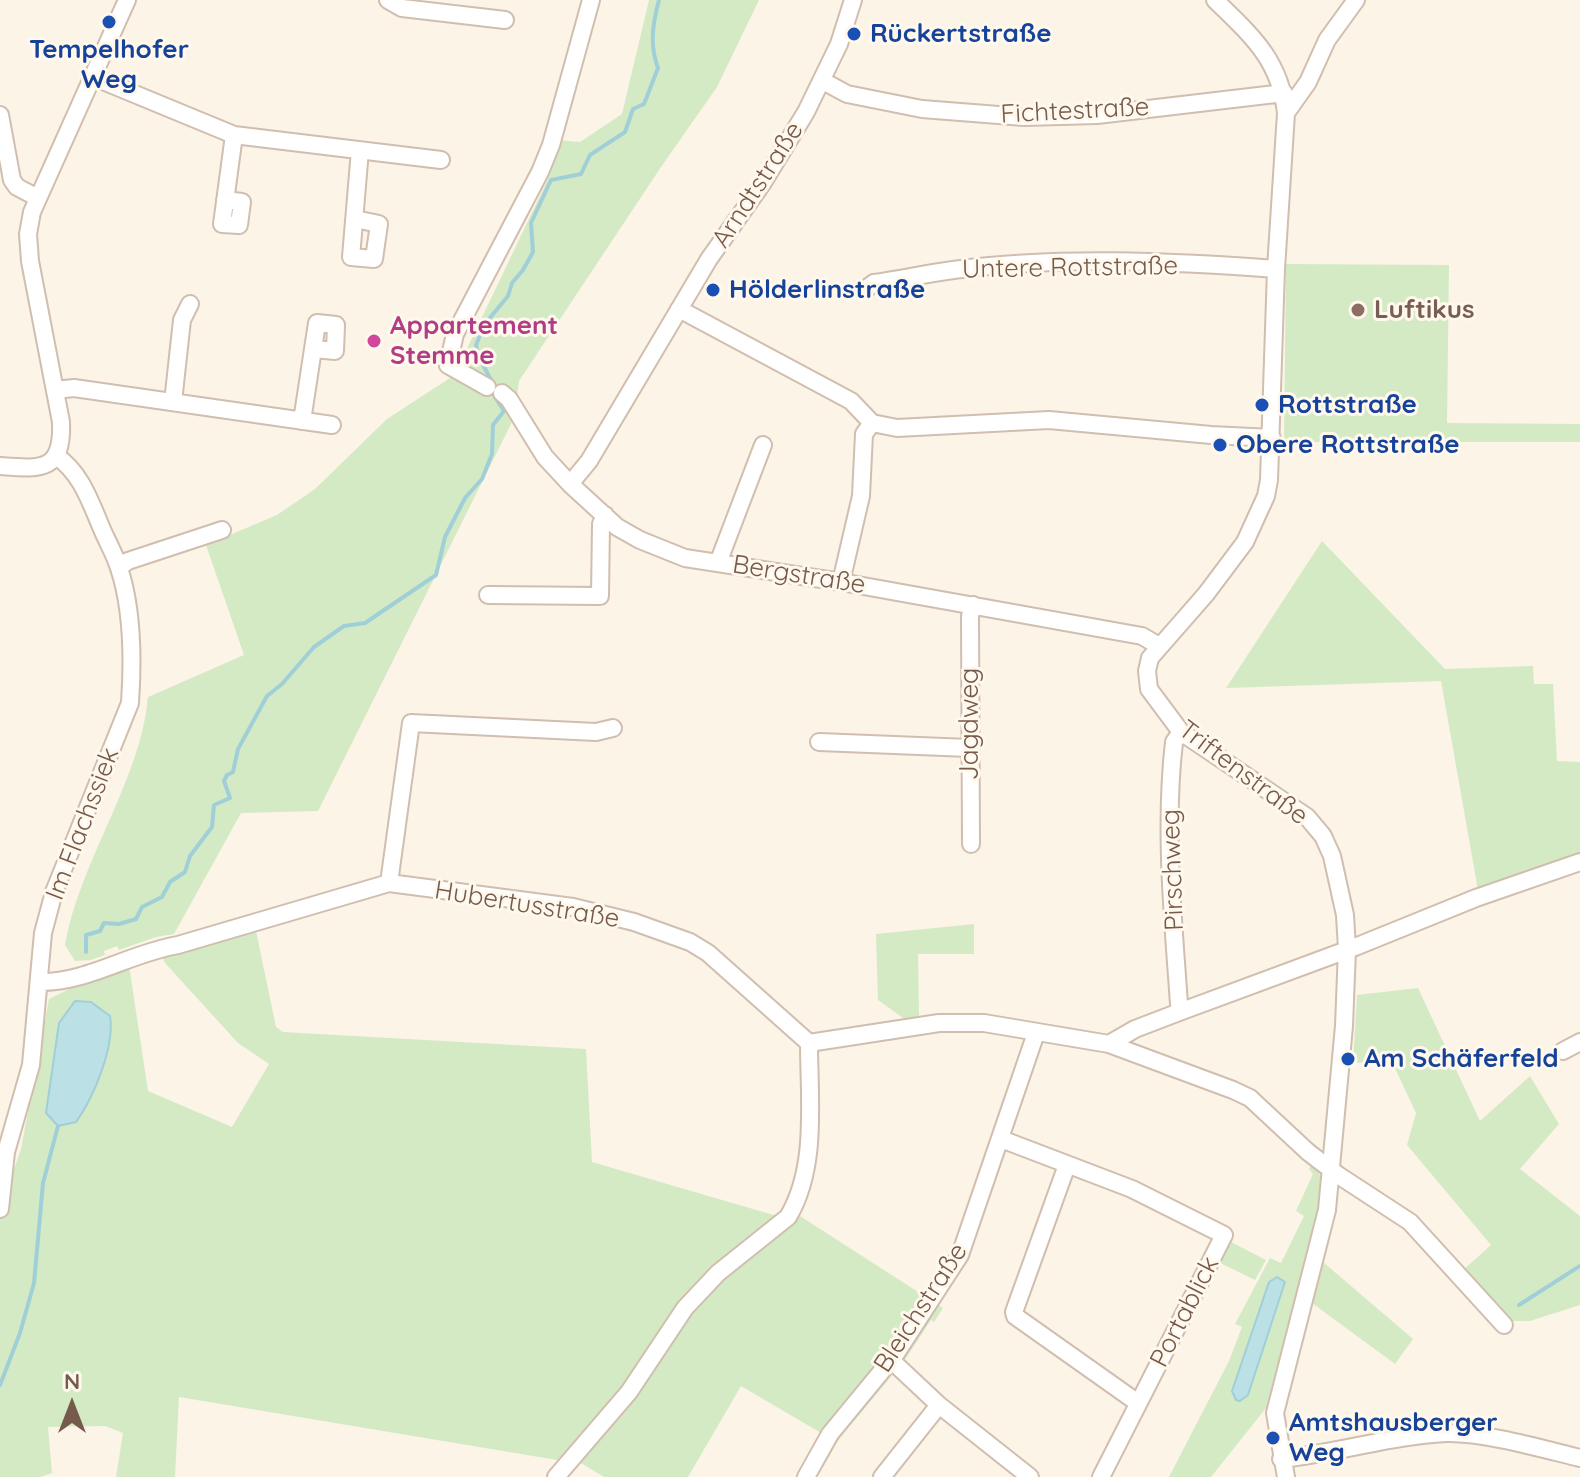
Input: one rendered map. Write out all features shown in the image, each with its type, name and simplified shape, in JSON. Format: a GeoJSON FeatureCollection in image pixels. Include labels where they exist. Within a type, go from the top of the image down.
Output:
{"type":"FeatureCollection","features":[{"type":"Feature","properties":{"kind":"street"},"geometry":{"type":"LineString","coordinates":[[0,466],[43,467],[56,456],[62,436],[30,261],[28,234],[32,212],[127,0]]}},
{"type":"Feature","properties":{"kind":"street"},"geometry":{"type":"LineString","coordinates":[[388,0],[402,8],[505,20]]}},
{"type":"Feature","properties":{"kind":"street","name":"Bergstraße"},"geometry":{"type":"LineString","coordinates":[[591,0],[551,145],[540,172],[455,334],[448,365],[509,399],[545,457],[617,527],[685,558],[841,582],[1142,636],[1159,646]]}},
{"type":"Feature","properties":{"kind":"street","name":"Arndtstraße"},"geometry":{"type":"LineString","coordinates":[[570,484],[589,461],[709,259],[762,184],[823,81],[853,0]]}},
{"type":"Feature","properties":{"kind":"street","name":"Triftenstraße"},"geometry":{"type":"LineString","coordinates":[[1215,0],[1267,54],[1284,93],[1286,113],[1276,269],[1272,438],[1266,496],[1245,542],[1206,594],[1159,646],[1150,658],[1147,671],[1149,689],[1181,732],[1307,817],[1323,836],[1341,889],[1347,949],[1332,1170],[1327,1210],[1275,1413],[1281,1459]]}},
{"type":"Feature","properties":{"kind":"street"},"geometry":{"type":"LineString","coordinates":[[1286,113],[1308,82],[1327,40],[1356,0]]}},
{"type":"Feature","properties":{"kind":"street"},"geometry":{"type":"LineString","coordinates":[[91,76],[234,135],[441,160]]}},
{"type":"Feature","properties":{"kind":"street","name":"Fichtestraße"},"geometry":{"type":"LineString","coordinates":[[823,81],[847,94],[922,109],[1024,117],[1097,115],[1284,93]]}},
{"type":"Feature","properties":{"kind":"street"},"geometry":{"type":"LineString","coordinates":[[0,115],[12,180],[17,187],[38,198]]}},
{"type":"Feature","properties":{"kind":"street"},"geometry":{"type":"LineString","coordinates":[[225,200],[234,135]]}},
{"type":"Feature","properties":{"kind":"street"},"geometry":{"type":"LineString","coordinates":[[355,219],[360,150]]}},
{"type":"Feature","properties":{"kind":"street","name":"Untere Rottstraße"},"geometry":{"type":"LineString","coordinates":[[867,288],[874,283],[955,270],[1033,264],[1110,262],[1276,269]]}},
{"type":"Feature","properties":{"kind":"street"},"geometry":{"type":"LineString","coordinates":[[173,402],[182,320],[190,304]]}},
{"type":"Feature","properties":{"kind":"street"},"geometry":{"type":"LineString","coordinates":[[679,309],[851,401],[872,423],[897,428],[1049,420],[1272,438]]}},
{"type":"Feature","properties":{"kind":"street"},"geometry":{"type":"LineString","coordinates":[[302,421],[314,349]]}},
{"type":"Feature","properties":{"kind":"street"},"geometry":{"type":"LineString","coordinates":[[55,390],[74,388],[332,425]]}},
{"type":"Feature","properties":{"kind":"street"},"geometry":{"type":"LineString","coordinates":[[841,582],[861,496],[864,434],[872,423]]}},
{"type":"Feature","properties":{"kind":"street"},"geometry":{"type":"LineString","coordinates":[[718,563],[763,445]]}},
{"type":"Feature","properties":{"kind":"street","name":"Im Flachssiek"},"geometry":{"type":"LineString","coordinates":[[0,1209],[6,1152],[31,1065],[43,933],[54,892],[130,703],[132,670],[129,626],[119,567],[79,480],[69,464],[56,456]]}},
{"type":"Feature","properties":{"kind":"street"},"geometry":{"type":"LineString","coordinates":[[488,595],[600,596],[601,524],[605,515]]}},
{"type":"Feature","properties":{"kind":"street"},"geometry":{"type":"LineString","coordinates":[[119,567],[128,561],[222,530]]}},
{"type":"Feature","properties":{"kind":"street","name":"Jagdweg"},"geometry":{"type":"LineString","coordinates":[[971,844],[970,616],[973,605]]}},
{"type":"Feature","properties":{"kind":"street"},"geometry":{"type":"LineString","coordinates":[[389,883],[411,723],[596,732],[613,728]]}},
{"type":"Feature","properties":{"kind":"street","name":"Pirschweg"},"geometry":{"type":"LineString","coordinates":[[1181,732],[1174,742],[1170,832],[1174,934],[1182,1011]]}},
{"type":"Feature","properties":{"kind":"street"},"geometry":{"type":"LineString","coordinates":[[819,742],[969,748]]}},
{"type":"Feature","properties":{"kind":"street"},"geometry":{"type":"LineString","coordinates":[[1109,1044],[1135,1029],[1476,898],[1580,862]]}},
{"type":"Feature","properties":{"kind":"street","name":"Hubertusstraße"},"geometry":{"type":"LineString","coordinates":[[39,982],[62,982],[143,952],[178,945],[389,883],[573,907],[634,922],[690,942],[708,953],[809,1043]]}},
{"type":"Feature","properties":{"kind":"street"},"geometry":{"type":"LineString","coordinates":[[556,1477],[629,1392],[685,1308],[718,1273],[788,1217],[796,1204],[804,1178],[808,1146],[809,1043],[939,1023],[984,1023],[1109,1044],[1250,1098],[1308,1152],[1410,1222],[1504,1325]]}},
{"type":"Feature","properties":{"kind":"street","name":"Bleichstraße"},"geometry":{"type":"LineString","coordinates":[[806,1477],[830,1434],[891,1360],[960,1255],[1036,1033]]}},
{"type":"Feature","properties":{"kind":"street"},"geometry":{"type":"LineString","coordinates":[[1563,1051],[1580,1042]]}},
{"type":"Feature","properties":{"kind":"street","name":"Portablick"},"geometry":{"type":"LineString","coordinates":[[1001,1139],[1132,1189],[1224,1235],[1101,1477]]}},
{"type":"Feature","properties":{"kind":"street"},"geometry":{"type":"LineString","coordinates":[[1067,1165],[1015,1316],[1138,1403]]}},
{"type":"Feature","properties":{"kind":"street"},"geometry":{"type":"LineString","coordinates":[[891,1360],[939,1405],[1030,1477]]}},
{"type":"Feature","properties":{"kind":"street"},"geometry":{"type":"LineString","coordinates":[[882,1477],[939,1405]]}},
{"type":"Feature","properties":{"kind":"street"},"geometry":{"type":"LineString","coordinates":[[1286,1477],[1281,1459],[1328,1454],[1391,1439],[1450,1433],[1518,1443],[1580,1458]]}},
{"type":"Feature","properties":{"kind":"green space"},"geometry":{"type":"Polygon","coordinates":[[[649,0],[759,0],[717,87],[519,381],[514,418],[318,811],[241,813],[174,934],[119,950],[117,946],[91,960],[75,961],[65,945],[72,914],[134,759],[148,697],[244,655],[206,545],[277,515],[315,489],[387,419],[450,378],[548,179],[557,140],[580,142],[622,114],[649,0]]]}},
{"type":"Feature","properties":{"kind":"green space"},"geometry":{"type":"Polygon","coordinates":[[[1286,264],[1449,265],[1447,423],[1580,424],[1580,442],[1284,442],[1286,264]]]}},
{"type":"Feature","properties":{"kind":"green space"},"geometry":{"type":"Polygon","coordinates":[[[1322,541],[1445,669],[1533,666],[1534,684],[1553,684],[1557,761],[1580,762],[1580,858],[1478,890],[1441,681],[1226,688],[1322,541]]]}},
{"type":"Feature","properties":{"kind":"green space"},"geometry":{"type":"Polygon","coordinates":[[[974,924],[974,954],[918,954],[919,1018],[906,1020],[878,1000],[876,934],[974,924]]]}},
{"type":"Feature","properties":{"kind":"green space"},"geometry":{"type":"Polygon","coordinates":[[[256,931],[276,1027],[283,1032],[586,1049],[592,1162],[794,1221],[800,1216],[943,1308],[840,1438],[817,1477],[796,1477],[821,1433],[741,1386],[688,1477],[604,1477],[576,1460],[569,1462],[179,1397],[175,1477],[116,1477],[123,1433],[105,1426],[48,1427],[52,1473],[40,1477],[0,1477],[0,1210],[21,1149],[49,999],[129,965],[148,1091],[232,1127],[269,1064],[238,1043],[165,963],[161,954],[256,931]]]}},
{"type":"Feature","properties":{"kind":"green space"},"geometry":{"type":"Polygon","coordinates":[[[1418,988],[1480,1121],[1530,1076],[1559,1124],[1520,1169],[1580,1216],[1580,1305],[1530,1321],[1511,1321],[1461,1272],[1491,1245],[1407,1145],[1416,1113],[1392,1062],[1353,1063],[1357,995],[1418,988]]]}},
{"type":"Feature","properties":{"kind":"green space"},"geometry":{"type":"Polygon","coordinates":[[[1312,1163],[1322,1178],[1318,1216],[1266,1408],[1211,1477],[1169,1477],[1229,1361],[1242,1327],[1235,1324],[1270,1258],[1281,1263],[1304,1216],[1296,1211],[1313,1174],[1309,1169],[1312,1163]]]}},
{"type":"Feature","properties":{"kind":"green space"},"geometry":{"type":"Polygon","coordinates":[[[1229,1241],[1266,1260],[1255,1280],[1218,1262],[1229,1241]]]}},
{"type":"Feature","properties":{"kind":"green space"},"geometry":{"type":"Polygon","coordinates":[[[1323,1262],[1413,1339],[1395,1364],[1312,1303],[1323,1262]]]}},
{"type":"Feature","properties":{"kind":"water"},"geometry":{"type":"Polygon","coordinates":[[[75,1001],[91,1002],[110,1016],[111,1028],[102,1071],[83,1111],[76,1122],[58,1126],[46,1113],[59,1023],[75,1001]]]}},
{"type":"Feature","properties":{"kind":"water"},"geometry":{"type":"Polygon","coordinates":[[[1277,1277],[1285,1282],[1248,1395],[1240,1401],[1236,1400],[1232,1391],[1269,1282],[1277,1277]]]}},
{"type":"Feature","properties":{"kind":"waterway"},"geometry":{"type":"LineString","coordinates":[[493,384],[476,345],[484,325],[508,296],[512,283],[533,252],[531,223],[551,180],[581,174],[590,155],[625,132],[633,109],[644,104],[658,68],[653,34],[659,0]]}},
{"type":"Feature","properties":{"kind":"waterway"},"geometry":{"type":"LineString","coordinates":[[86,952],[86,935],[100,931],[104,923],[119,924],[136,919],[142,907],[162,897],[170,882],[185,872],[190,856],[212,827],[214,805],[230,798],[224,781],[233,772],[238,749],[267,696],[282,684],[314,647],[344,626],[365,623],[436,575],[445,537],[465,498],[482,479],[492,454],[493,425],[504,411],[493,394]]}},
{"type":"Feature","properties":{"kind":"waterway"},"geometry":{"type":"LineString","coordinates":[[0,1385],[20,1333],[34,1283],[43,1183],[58,1126]]}},
{"type":"Feature","properties":{"kind":"waterway"},"geometry":{"type":"LineString","coordinates":[[1519,1305],[1580,1266]]}},
{"type":"Feature","properties":{"kind":"place","name":"Tempelhofer Weg"},"geometry":{"type":"Point","coordinates":[109,22]}},
{"type":"Feature","properties":{"kind":"place","name":"Rückertstraße"},"geometry":{"type":"Point","coordinates":[854,34]}},
{"type":"Feature","properties":{"kind":"place","name":"Hölderlinstraße"},"geometry":{"type":"Point","coordinates":[713,290]}},
{"type":"Feature","properties":{"kind":"place","name":"Luftikus"},"geometry":{"type":"Point","coordinates":[1358,310]}},
{"type":"Feature","properties":{"kind":"place","name":"Appartement Stemme"},"geometry":{"type":"Point","coordinates":[374,341]}},
{"type":"Feature","properties":{"kind":"place","name":"Rottstraße"},"geometry":{"type":"Point","coordinates":[1262,405]}},
{"type":"Feature","properties":{"kind":"place","name":"Obere Rottstraße"},"geometry":{"type":"Point","coordinates":[1220,445]}},
{"type":"Feature","properties":{"kind":"place","name":"Am Schäferfeld"},"geometry":{"type":"Point","coordinates":[1348,1059]}},
{"type":"Feature","properties":{"kind":"place","name":"Amtshausberger Weg"},"geometry":{"type":"Point","coordinates":[1273,1438]}}]}
